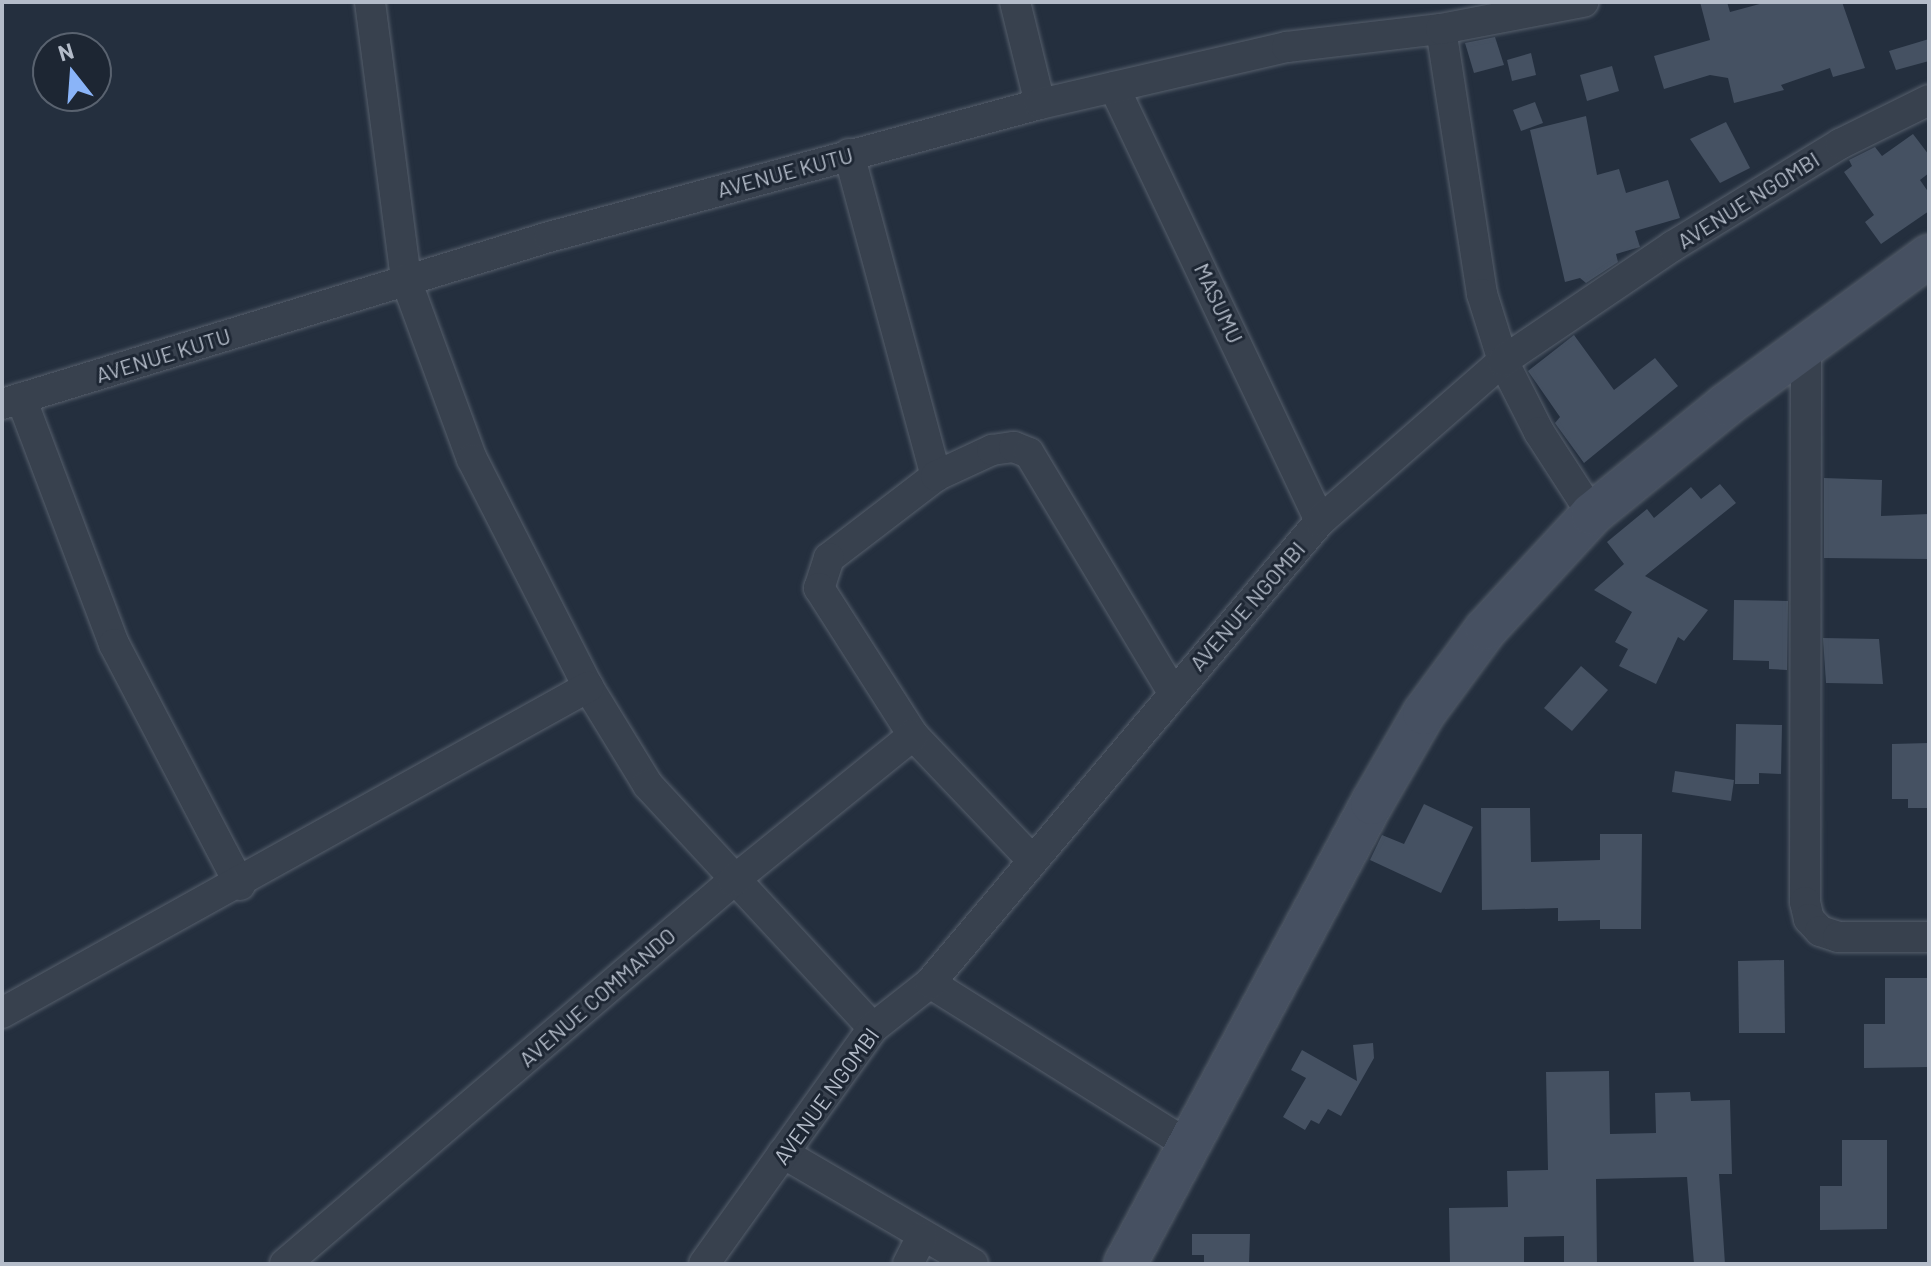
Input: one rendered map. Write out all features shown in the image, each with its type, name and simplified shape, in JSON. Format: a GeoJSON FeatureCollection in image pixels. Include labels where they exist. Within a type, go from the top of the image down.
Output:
{"type":"FeatureCollection","features":[{"type":"Feature","properties":{"kind":"main road"},"geometry":{"type":"LineString","coordinates":[[1125,1264],[1190,1146],[1270,988],[1424,713],[1486,629],[1592,514],[1806,345],[1929,256]]}},
{"type":"Feature","properties":{"kind":"street"},"geometry":{"type":"LineString","coordinates":[[370,2],[406,280],[472,459],[588,687],[648,785],[733,881],[873,1028]]}},
{"type":"Feature","properties":{"kind":"street"},"geometry":{"type":"LineString","coordinates":[[1015,2],[1040,104]]}},
{"type":"Feature","properties":{"kind":"street","name":"AVENUE KUTU"},"geometry":{"type":"LineString","coordinates":[[12,401],[406,280],[849,154],[1040,104],[1287,47],[1441,29],[1583,2]]}},
{"type":"Feature","properties":{"kind":"street"},"geometry":{"type":"LineString","coordinates":[[1441,29],[1482,294],[1503,361],[1539,432],[1592,514]]}},
{"type":"Feature","properties":{"kind":"street","name":"MASUMU"},"geometry":{"type":"LineString","coordinates":[[1114,87],[1320,521]]}},
{"type":"Feature","properties":{"kind":"street","name":"AVENUE NGOMBI"},"geometry":{"type":"LineString","coordinates":[[704,1264],[873,1028],[930,983],[1031,859],[1320,521],[1503,361],[1673,246],[1840,144],[1929,100]]}},
{"type":"Feature","properties":{"kind":"street"},"geometry":{"type":"LineString","coordinates":[[849,154],[936,476]]}},
{"type":"Feature","properties":{"kind":"street"},"geometry":{"type":"LineString","coordinates":[[1806,345],[1805,902],[1814,925],[1838,937],[1929,937]]}},
{"type":"Feature","properties":{"kind":"street"},"geometry":{"type":"LineString","coordinates":[[12,401],[114,644],[240,885]]}},
{"type":"Feature","properties":{"kind":"street"},"geometry":{"type":"LineString","coordinates":[[1031,859],[913,735],[826,602],[820,574],[845,543],[936,476],[992,450],[1014,447],[1029,453],[1173,693]]}},
{"type":"Feature","properties":{"kind":"street"},"geometry":{"type":"LineString","coordinates":[[2,1013],[240,885],[588,687]]}},
{"type":"Feature","properties":{"kind":"street","name":"AVENUE COMMANDO"},"geometry":{"type":"LineString","coordinates":[[285,1264],[733,881],[913,735]]}},
{"type":"Feature","properties":{"kind":"street"},"geometry":{"type":"LineString","coordinates":[[930,983],[1190,1146]]}},
{"type":"Feature","properties":{"kind":"street"},"geometry":{"type":"LineString","coordinates":[[783,1153],[922,1237],[973,1264]]}},
{"type":"Feature","properties":{"kind":"street"},"geometry":{"type":"LineString","coordinates":[[908,1264],[922,1237]]}},
{"type":"Feature","properties":{"kind":"building"},"geometry":{"type":"Polygon","coordinates":[[[1700,2],[1727,2],[1730,12],[1767,2],[1842,2],[1865,68],[1833,77],[1830,68],[1781,85],[1784,90],[1734,103],[1728,78],[1710,75],[1664,89],[1654,56],[1710,40],[1700,2]]]}},
{"type":"Feature","properties":{"kind":"building"},"geometry":{"type":"Polygon","coordinates":[[[1495,37],[1504,65],[1474,73],[1465,43],[1495,37]]]}},
{"type":"Feature","properties":{"kind":"building"},"geometry":{"type":"Polygon","coordinates":[[[1929,39],[1929,61],[1896,70],[1889,51],[1929,39]]]}},
{"type":"Feature","properties":{"kind":"building"},"geometry":{"type":"Polygon","coordinates":[[[1531,53],[1536,75],[1512,81],[1507,60],[1531,53]]]}},
{"type":"Feature","properties":{"kind":"building"},"geometry":{"type":"Polygon","coordinates":[[[1612,66],[1619,91],[1587,101],[1580,75],[1612,66]]]}},
{"type":"Feature","properties":{"kind":"building"},"geometry":{"type":"Polygon","coordinates":[[[1535,102],[1543,123],[1521,131],[1513,110],[1535,102]]]}},
{"type":"Feature","properties":{"kind":"building"},"geometry":{"type":"Polygon","coordinates":[[[1586,116],[1597,175],[1619,169],[1626,193],[1668,180],[1680,218],[1635,231],[1640,247],[1616,254],[1618,262],[1586,283],[1580,278],[1565,282],[1530,130],[1586,116]]]}},
{"type":"Feature","properties":{"kind":"building"},"geometry":{"type":"Polygon","coordinates":[[[1726,122],[1750,168],[1720,183],[1690,139],[1726,122]]]}},
{"type":"Feature","properties":{"kind":"building"},"geometry":{"type":"Polygon","coordinates":[[[1913,134],[1929,155],[1929,173],[1920,180],[1929,193],[1929,211],[1881,244],[1865,222],[1874,215],[1844,172],[1852,166],[1849,160],[1875,147],[1882,156],[1913,134]]]}},
{"type":"Feature","properties":{"kind":"building"},"geometry":{"type":"Polygon","coordinates":[[[1574,335],[1614,390],[1655,358],[1678,386],[1584,463],[1555,423],[1560,417],[1528,371],[1574,335]]]}},
{"type":"Feature","properties":{"kind":"building"},"geometry":{"type":"Polygon","coordinates":[[[1824,478],[1882,480],[1881,516],[1929,514],[1929,559],[1824,558],[1824,478]]]}},
{"type":"Feature","properties":{"kind":"building"},"geometry":{"type":"Polygon","coordinates":[[[1720,484],[1736,503],[1645,576],[1708,610],[1684,641],[1678,637],[1656,684],[1619,666],[1628,649],[1615,642],[1632,612],[1594,590],[1624,564],[1607,542],[1647,509],[1654,518],[1691,487],[1701,499],[1720,484]]]}},
{"type":"Feature","properties":{"kind":"building"},"geometry":{"type":"Polygon","coordinates":[[[1734,600],[1788,601],[1787,670],[1769,669],[1769,661],[1733,660],[1734,600]]]}},
{"type":"Feature","properties":{"kind":"building"},"geometry":{"type":"Polygon","coordinates":[[[1823,638],[1879,639],[1883,684],[1826,683],[1823,638]]]}},
{"type":"Feature","properties":{"kind":"building"},"geometry":{"type":"Polygon","coordinates":[[[1581,666],[1608,690],[1572,731],[1544,708],[1581,666]]]}},
{"type":"Feature","properties":{"kind":"building"},"geometry":{"type":"Polygon","coordinates":[[[1736,724],[1782,725],[1781,774],[1759,773],[1759,784],[1735,784],[1736,724]]]}},
{"type":"Feature","properties":{"kind":"building"},"geometry":{"type":"Polygon","coordinates":[[[1929,743],[1929,808],[1908,808],[1908,799],[1892,799],[1892,744],[1929,743]]]}},
{"type":"Feature","properties":{"kind":"building"},"geometry":{"type":"Polygon","coordinates":[[[1675,771],[1734,780],[1731,801],[1672,792],[1675,771]]]}},
{"type":"Feature","properties":{"kind":"building"},"geometry":{"type":"Polygon","coordinates":[[[1424,804],[1473,827],[1441,893],[1370,860],[1382,835],[1404,844],[1424,804]]]}},
{"type":"Feature","properties":{"kind":"building"},"geometry":{"type":"Polygon","coordinates":[[[1481,808],[1530,808],[1531,862],[1600,860],[1600,834],[1642,834],[1641,929],[1600,929],[1600,920],[1558,921],[1558,908],[1482,910],[1481,808]]]}},
{"type":"Feature","properties":{"kind":"building"},"geometry":{"type":"Polygon","coordinates":[[[1784,960],[1785,1033],[1739,1033],[1738,961],[1784,960]]]}},
{"type":"Feature","properties":{"kind":"building"},"geometry":{"type":"Polygon","coordinates":[[[1885,978],[1929,978],[1929,1067],[1864,1068],[1864,1024],[1885,1024],[1885,978]]]}},
{"type":"Feature","properties":{"kind":"building"},"geometry":{"type":"Polygon","coordinates":[[[1373,1043],[1374,1058],[1341,1116],[1328,1109],[1319,1124],[1311,1120],[1305,1130],[1283,1117],[1306,1078],[1291,1070],[1302,1050],[1357,1081],[1353,1045],[1373,1043]]]}},
{"type":"Feature","properties":{"kind":"building"},"geometry":{"type":"Polygon","coordinates":[[[1609,1071],[1610,1134],[1656,1133],[1655,1093],[1690,1092],[1691,1101],[1730,1100],[1732,1174],[1719,1174],[1725,1264],[1694,1264],[1687,1177],[1596,1179],[1597,1264],[1564,1264],[1564,1236],[1524,1237],[1524,1263],[1450,1264],[1449,1208],[1508,1207],[1507,1171],[1548,1170],[1546,1072],[1609,1071]]]}},
{"type":"Feature","properties":{"kind":"building"},"geometry":{"type":"Polygon","coordinates":[[[1842,1140],[1887,1140],[1887,1229],[1820,1230],[1820,1186],[1842,1186],[1842,1140]]]}},
{"type":"Feature","properties":{"kind":"building"},"geometry":{"type":"Polygon","coordinates":[[[1192,1234],[1250,1234],[1249,1264],[1204,1264],[1204,1255],[1192,1255],[1192,1234]]]}}]}
